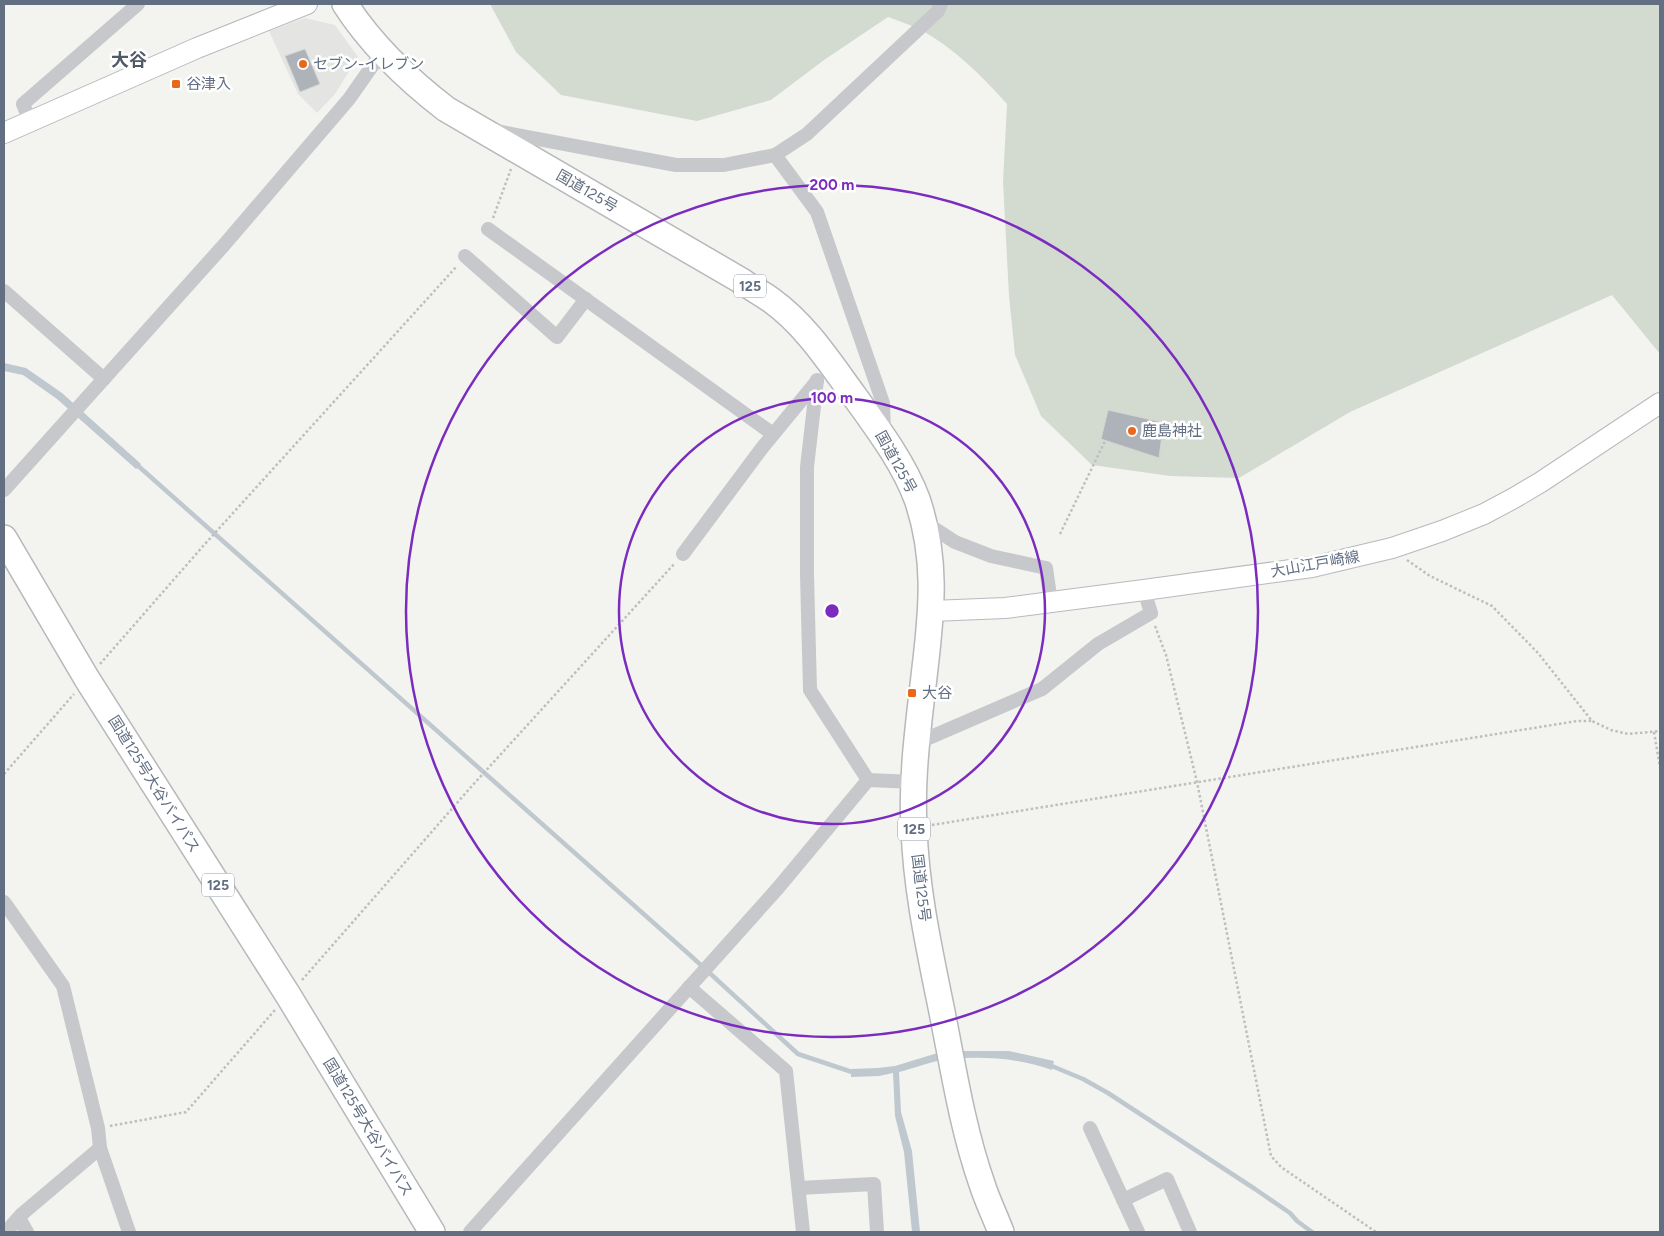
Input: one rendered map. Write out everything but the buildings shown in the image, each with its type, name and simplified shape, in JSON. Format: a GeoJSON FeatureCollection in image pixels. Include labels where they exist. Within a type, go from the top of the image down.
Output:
{"type":"FeatureCollection","features":[{"type":"Feature","properties":{"kind":"highway","name":"国道125号"},"geometry":{"type":"LineString","coordinates":[[345,4],[382,52],[418,87],[446,109],[772,300],[796,322],[824,372],[884,439],[904,471],[916,498],[923,522],[931,570],[932,612],[914,782],[914,828],[918,876],[956,1080],[980,1177],[1001,1232]]}},
{"type":"Feature","properties":{"kind":"highway","name":"国道125号大谷バイパス"},"geometry":{"type":"LineString","coordinates":[[4,538],[87,679],[288,995],[432,1232]]}},
{"type":"Feature","properties":{"kind":"main road"},"geometry":{"type":"LineString","coordinates":[[4,133],[197,48],[307,4]]}},
{"type":"Feature","properties":{"kind":"main road","name":"大山江戸崎線"},"geometry":{"type":"LineString","coordinates":[[932,612],[1005,608],[1051,603],[1312,566],[1351,559],[1392,548],[1484,514],[1514,498],[1660,403]]}},
{"type":"Feature","properties":{"kind":"street"},"geometry":{"type":"LineString","coordinates":[[30,121],[23,104],[138,4]]}},
{"type":"Feature","properties":{"kind":"street"},"geometry":{"type":"LineString","coordinates":[[483,131],[498,131],[676,165],[724,166],[775,155],[807,134],[938,11],[941,4]]}},
{"type":"Feature","properties":{"kind":"street"},"geometry":{"type":"LineString","coordinates":[[4,490],[224,245],[350,99],[382,52]]}},
{"type":"Feature","properties":{"kind":"street"},"geometry":{"type":"LineString","coordinates":[[775,155],[817,212],[883,403],[884,439]]}},
{"type":"Feature","properties":{"kind":"street"},"geometry":{"type":"LineString","coordinates":[[488,229],[774,434]]}},
{"type":"Feature","properties":{"kind":"street"},"geometry":{"type":"LineString","coordinates":[[465,256],[557,337],[586,299]]}},
{"type":"Feature","properties":{"kind":"street"},"geometry":{"type":"LineString","coordinates":[[4,291],[104,379]]}},
{"type":"Feature","properties":{"kind":"street"},"geometry":{"type":"LineString","coordinates":[[683,554],[774,434],[824,372]]}},
{"type":"Feature","properties":{"kind":"street"},"geometry":{"type":"LineString","coordinates":[[824,372],[807,467],[810,690],[868,780]]}},
{"type":"Feature","properties":{"kind":"street"},"geometry":{"type":"LineString","coordinates":[[923,522],[955,542],[991,556],[1046,568],[1051,603]]}},
{"type":"Feature","properties":{"kind":"street"},"geometry":{"type":"LineString","coordinates":[[917,743],[1042,689],[1098,644],[1150,613],[1144,590]]}},
{"type":"Feature","properties":{"kind":"street"},"geometry":{"type":"LineString","coordinates":[[868,780],[914,782]]}},
{"type":"Feature","properties":{"kind":"street"},"geometry":{"type":"LineString","coordinates":[[470,1232],[778,888],[868,780]]}},
{"type":"Feature","properties":{"kind":"street"},"geometry":{"type":"LineString","coordinates":[[4,902],[63,986],[98,1128],[100,1148],[129,1232]]}},
{"type":"Feature","properties":{"kind":"street"},"geometry":{"type":"LineString","coordinates":[[691,984],[786,1072],[803,1232]]}},
{"type":"Feature","properties":{"kind":"street"},"geometry":{"type":"LineString","coordinates":[[1090,1128],[1138,1232]]}},
{"type":"Feature","properties":{"kind":"street"},"geometry":{"type":"LineString","coordinates":[[6,1232],[19,1218],[100,1148]]}},
{"type":"Feature","properties":{"kind":"street"},"geometry":{"type":"LineString","coordinates":[[1124,1200],[1167,1179],[1190,1232]]}},
{"type":"Feature","properties":{"kind":"street"},"geometry":{"type":"LineString","coordinates":[[799,1188],[874,1184],[877,1232]]}},
{"type":"Feature","properties":{"kind":"street"},"geometry":{"type":"LineString","coordinates":[[19,1218],[27,1232]]}},
{"type":"Feature","properties":{"kind":"path"},"geometry":{"type":"LineString","coordinates":[[488,229],[518,151]]}},
{"type":"Feature","properties":{"kind":"path"},"geometry":{"type":"LineString","coordinates":[[4,774],[204,545],[465,256]]}},
{"type":"Feature","properties":{"kind":"path"},"geometry":{"type":"LineString","coordinates":[[1060,534],[1105,441]]}},
{"type":"Feature","properties":{"kind":"path"},"geometry":{"type":"LineString","coordinates":[[1392,548],[1430,576],[1492,606],[1538,653],[1592,721]]}},
{"type":"Feature","properties":{"kind":"path"},"geometry":{"type":"LineString","coordinates":[[471,787],[683,554]]}},
{"type":"Feature","properties":{"kind":"path"},"geometry":{"type":"LineString","coordinates":[[1150,613],[1166,655],[1197,782],[1270,1156],[1281,1167],[1376,1232]]}},
{"type":"Feature","properties":{"kind":"path"},"geometry":{"type":"LineString","coordinates":[[914,828],[1577,721],[1592,721],[1611,730],[1628,734],[1660,731]]}},
{"type":"Feature","properties":{"kind":"path"},"geometry":{"type":"LineString","coordinates":[[1654,732],[1660,768]]}},
{"type":"Feature","properties":{"kind":"shaded area"},"geometry":{"type":"Polygon","coordinates":[[[490,4],[1660,4],[1660,354],[1612,295],[1350,412],[1239,478],[1170,476],[1092,465],[1041,416],[1015,355],[1009,296],[1003,182],[1007,104],[978,73],[945,45],[921,30],[888,17],[824,60],[771,100],[697,121],[561,95],[516,52],[490,4]]]}},
{"type":"Feature","properties":{"kind":"shaded area"},"geometry":{"type":"Polygon","coordinates":[[[305,18],[335,25],[358,57],[335,94],[317,113],[298,94],[269,31],[305,18]]]}},
{"type":"Feature","properties":{"kind":"shaded area"},"geometry":{"type":"Polygon","coordinates":[[[4,363],[26,368],[62,393],[141,464],[136,469],[57,399],[23,375],[4,371],[4,363]]]}},
{"type":"Feature","properties":{"kind":"shaded area"},"geometry":{"type":"Polygon","coordinates":[[[944,1051],[1009,1051],[1054,1061],[1052,1070],[1014,1060],[948,1059],[899,1072],[901,1112],[912,1151],[920,1232],[912,1232],[904,1152],[895,1116],[893,1073],[879,1076],[851,1077],[851,1069],[895,1066],[944,1051]]]}},
{"type":"Feature","properties":{"kind":"waterway"},"geometry":{"type":"LineString","coordinates":[[136,464],[691,956],[798,1054],[855,1073]]}},
{"type":"Feature","properties":{"kind":"waterway"},"geometry":{"type":"LineString","coordinates":[[1047,1064],[1083,1079],[1108,1093],[1255,1189],[1290,1213],[1312,1232]]}},
{"type":"Feature","properties":{"kind":"place","name":"セブン-イレブン"},"geometry":{"type":"Point","coordinates":[303,64]}},
{"type":"Feature","properties":{"kind":"place","name":"谷津入"},"geometry":{"type":"Point","coordinates":[176,84]}},
{"type":"Feature","properties":{"kind":"place","name":"鹿島神社"},"geometry":{"type":"Point","coordinates":[1132,431]}},
{"type":"Feature","properties":{"kind":"place","name":"大谷"},"geometry":{"type":"Point","coordinates":[912,693]}},
{"type":"Feature","properties":{"kind":"district","name":"大谷"},"geometry":{"type":"Point","coordinates":[129,60]}}]}
